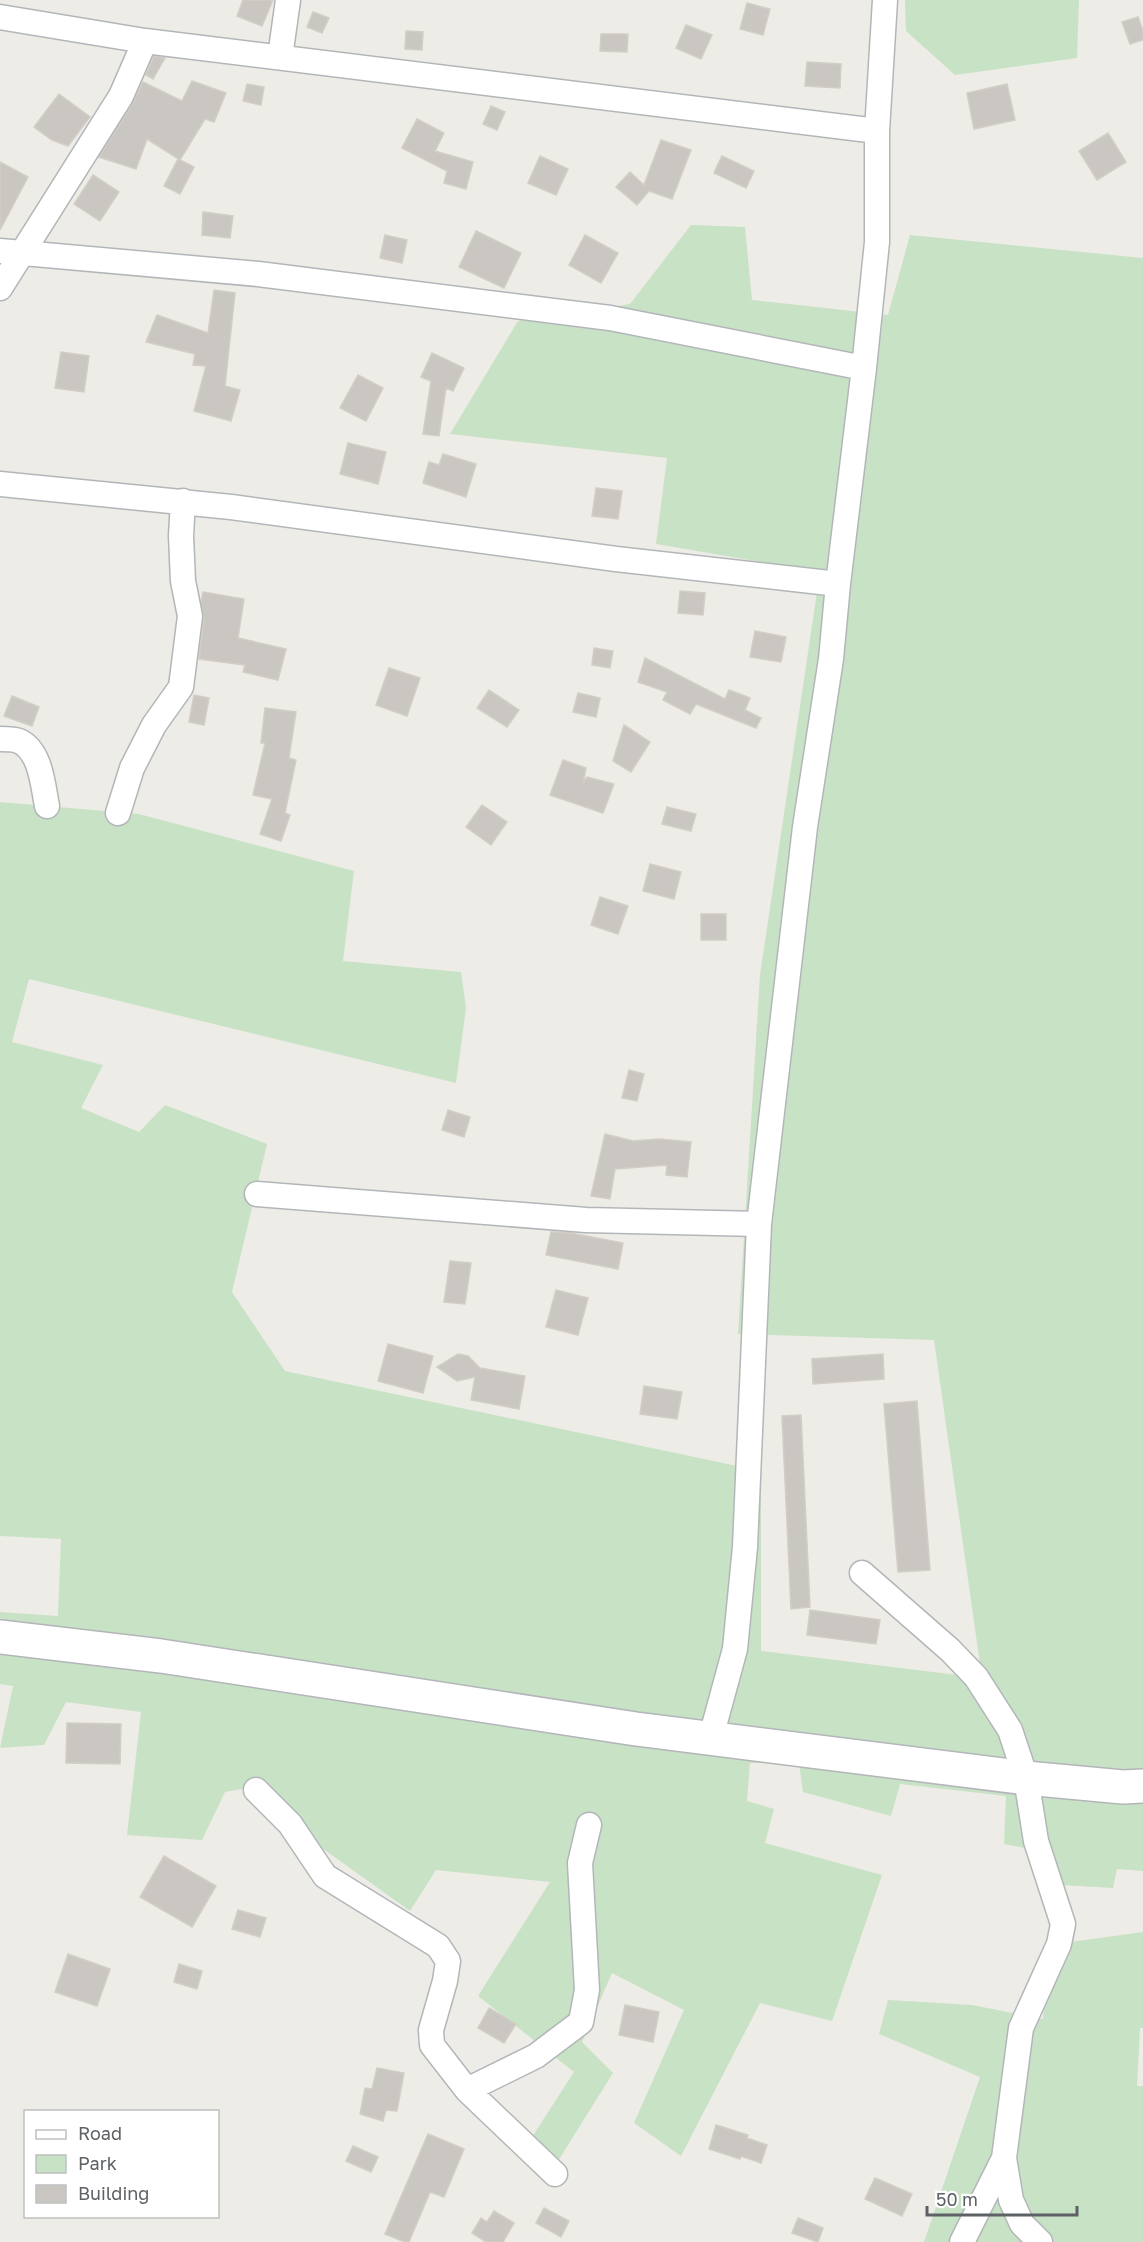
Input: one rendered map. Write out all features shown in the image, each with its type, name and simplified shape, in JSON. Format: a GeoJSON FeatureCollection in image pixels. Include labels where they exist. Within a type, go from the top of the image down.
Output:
{"type":"FeatureCollection","features":[{"type":"Feature","properties":{"kind":"main road"},"geometry":{"type":"LineString","coordinates":[[0,1637],[161,1656],[636,1729],[1026,1778],[1123,1787],[1143,1786]]}},
{"type":"Feature","properties":{"kind":"street"},"geometry":{"type":"LineString","coordinates":[[280,57],[288,0]]}},
{"type":"Feature","properties":{"kind":"street"},"geometry":{"type":"LineString","coordinates":[[711,1737],[735,1649],[745,1547],[759,1224],[805,827],[831,659],[877,242],[878,131],[885,0]]}},
{"type":"Feature","properties":{"kind":"street"},"geometry":{"type":"LineString","coordinates":[[0,17],[145,41],[878,131]]}},
{"type":"Feature","properties":{"kind":"street"},"geometry":{"type":"LineString","coordinates":[[0,288],[121,96],[145,41]]}},
{"type":"Feature","properties":{"kind":"street"},"geometry":{"type":"LineString","coordinates":[[0,251],[258,274],[610,318],[864,368]]}},
{"type":"Feature","properties":{"kind":"street"},"geometry":{"type":"LineString","coordinates":[[0,484],[183,501],[616,559],[838,584]]}},
{"type":"Feature","properties":{"kind":"street"},"geometry":{"type":"LineString","coordinates":[[118,813],[132,768],[154,725],[181,687],[190,616],[183,581],[181,536],[183,501]]}},
{"type":"Feature","properties":{"kind":"street"},"geometry":{"type":"LineString","coordinates":[[0,738],[20,741],[32,754],[41,773],[47,806]]}},
{"type":"Feature","properties":{"kind":"street"},"geometry":{"type":"LineString","coordinates":[[257,1194],[586,1220],[759,1224]]}},
{"type":"Feature","properties":{"kind":"street"},"geometry":{"type":"LineString","coordinates":[[862,1573],[950,1650],[976,1677],[1010,1730],[1026,1778],[1036,1841],[1063,1924],[1059,1944],[1021,2028],[1004,2158],[1011,2200],[1022,2224],[1040,2242]]}},
{"type":"Feature","properties":{"kind":"street"},"geometry":{"type":"LineString","coordinates":[[256,1790],[290,1824],[324,1876],[438,1946],[448,1961],[445,1981],[431,2030],[432,2045],[467,2090],[555,2174]]}},
{"type":"Feature","properties":{"kind":"street"},"geometry":{"type":"LineString","coordinates":[[467,2090],[536,2056],[580,2022],[587,1990],[580,1863],[589,1825]]}},
{"type":"Feature","properties":{"kind":"street"},"geometry":{"type":"LineString","coordinates":[[962,2242],[1004,2158]]}},
{"type":"Feature","properties":{"kind":"green space"},"geometry":{"type":"Polygon","coordinates":[[[905,0],[1079,0],[1077,58],[955,75],[906,31],[905,0]]]}},
{"type":"Feature","properties":{"kind":"green space"},"geometry":{"type":"Polygon","coordinates":[[[691,225],[745,227],[752,300],[888,315],[910,235],[1143,258],[1143,1871],[1117,1869],[1113,1888],[1046,1884],[1050,1853],[1004,1844],[1006,1796],[900,1784],[891,1816],[803,1792],[799,1763],[750,1763],[747,1801],[774,1809],[765,1843],[882,1875],[832,2021],[760,2003],[681,2156],[634,2123],[684,2010],[612,1973],[582,2042],[613,2073],[548,2177],[521,2154],[574,2072],[478,1996],[550,1882],[436,1870],[410,1911],[319,1846],[264,1785],[225,1792],[202,1840],[127,1835],[141,1712],[66,1702],[44,1745],[0,1748],[13,1686],[0,1684],[0,1612],[58,1616],[61,1539],[0,1536],[0,802],[139,814],[354,871],[343,961],[461,972],[466,1008],[456,1083],[29,979],[12,1042],[103,1065],[81,1108],[139,1132],[165,1105],[267,1144],[232,1292],[285,1371],[761,1471],[761,1651],[982,1678],[934,1340],[738,1334],[760,975],[820,572],[656,544],[667,458],[450,434],[518,321],[630,304],[691,225]]]}},
{"type":"Feature","properties":{"kind":"green space"},"geometry":{"type":"Polygon","coordinates":[[[1143,1932],[1143,2028],[1140,2028],[1137,2086],[1143,2086],[1143,2242],[924,2242],[980,2077],[879,2034],[888,2000],[972,2005],[1043,2019],[1049,1945],[1143,1932]]]}},
{"type":"Feature","properties":{"kind":"building"},"geometry":{"type":"Polygon","coordinates":[[[243,0],[273,0],[262,26],[237,16],[243,0]]]}},
{"type":"Feature","properties":{"kind":"building"},"geometry":{"type":"Polygon","coordinates":[[[747,3],[770,9],[763,35],[740,29],[747,3]]]}},
{"type":"Feature","properties":{"kind":"building"},"geometry":{"type":"Polygon","coordinates":[[[313,12],[329,18],[322,33],[307,27],[313,12]]]}},
{"type":"Feature","properties":{"kind":"building"},"geometry":{"type":"Polygon","coordinates":[[[1138,17],[1143,31],[1143,40],[1130,44],[1122,22],[1138,17]]]}},
{"type":"Feature","properties":{"kind":"building"},"geometry":{"type":"Polygon","coordinates":[[[686,25],[712,35],[701,59],[676,48],[686,25]]]}},
{"type":"Feature","properties":{"kind":"building"},"geometry":{"type":"Polygon","coordinates":[[[406,31],[423,32],[422,50],[405,49],[406,31]]]}},
{"type":"Feature","properties":{"kind":"building"},"geometry":{"type":"Polygon","coordinates":[[[601,34],[628,34],[627,52],[600,51],[601,34]]]}},
{"type":"Feature","properties":{"kind":"building"},"geometry":{"type":"Polygon","coordinates":[[[154,56],[165,58],[153,79],[146,75],[154,56]]]}},
{"type":"Feature","properties":{"kind":"building"},"geometry":{"type":"Polygon","coordinates":[[[807,62],[841,64],[840,88],[805,86],[807,62]]]}},
{"type":"Feature","properties":{"kind":"building"},"geometry":{"type":"Polygon","coordinates":[[[192,81],[226,93],[214,122],[205,119],[180,160],[147,139],[136,169],[99,157],[133,103],[143,82],[182,101],[192,81]]]}},
{"type":"Feature","properties":{"kind":"building"},"geometry":{"type":"Polygon","coordinates":[[[247,84],[264,87],[261,105],[243,101],[247,84]]]}},
{"type":"Feature","properties":{"kind":"building"},"geometry":{"type":"Polygon","coordinates":[[[1007,84],[1015,120],[974,129],[967,93],[1007,84]]]}},
{"type":"Feature","properties":{"kind":"building"},"geometry":{"type":"Polygon","coordinates":[[[59,94],[90,117],[68,146],[52,140],[34,127],[59,94]]]}},
{"type":"Feature","properties":{"kind":"building"},"geometry":{"type":"Polygon","coordinates":[[[491,106],[505,112],[497,130],[483,124],[491,106]]]}},
{"type":"Feature","properties":{"kind":"building"},"geometry":{"type":"Polygon","coordinates":[[[417,119],[444,133],[435,151],[473,162],[466,189],[444,183],[447,171],[402,148],[417,119]]]}},
{"type":"Feature","properties":{"kind":"building"},"geometry":{"type":"Polygon","coordinates":[[[1108,133],[1126,162],[1097,180],[1079,151],[1108,133]]]}},
{"type":"Feature","properties":{"kind":"building"},"geometry":{"type":"Polygon","coordinates":[[[661,140],[691,150],[672,199],[649,191],[637,205],[616,187],[630,172],[644,185],[661,140]]]}},
{"type":"Feature","properties":{"kind":"building"},"geometry":{"type":"Polygon","coordinates":[[[540,156],[568,169],[556,195],[528,183],[540,156]]]}},
{"type":"Feature","properties":{"kind":"building"},"geometry":{"type":"Polygon","coordinates":[[[722,156],[754,171],[746,188],[714,173],[722,156]]]}},
{"type":"Feature","properties":{"kind":"building"},"geometry":{"type":"Polygon","coordinates":[[[178,159],[194,167],[180,194],[164,186],[178,159]]]}},
{"type":"Feature","properties":{"kind":"building"},"geometry":{"type":"Polygon","coordinates":[[[0,162],[28,177],[0,230],[0,162]]]}},
{"type":"Feature","properties":{"kind":"building"},"geometry":{"type":"Polygon","coordinates":[[[93,175],[119,192],[100,221],[74,204],[93,175]]]}},
{"type":"Feature","properties":{"kind":"building"},"geometry":{"type":"Polygon","coordinates":[[[203,212],[233,216],[230,238],[202,235],[203,212]]]}},
{"type":"Feature","properties":{"kind":"building"},"geometry":{"type":"Polygon","coordinates":[[[476,231],[521,253],[504,288],[459,267],[476,231]]]}},
{"type":"Feature","properties":{"kind":"building"},"geometry":{"type":"Polygon","coordinates":[[[385,235],[407,240],[402,263],[380,258],[385,235]]]}},
{"type":"Feature","properties":{"kind":"building"},"geometry":{"type":"Polygon","coordinates":[[[585,235],[618,253],[601,283],[569,265],[585,235]]]}},
{"type":"Feature","properties":{"kind":"building"},"geometry":{"type":"Polygon","coordinates":[[[214,290],[235,293],[225,386],[240,390],[231,421],[194,411],[206,366],[193,365],[195,354],[146,342],[157,315],[208,333],[214,290]]]}},
{"type":"Feature","properties":{"kind":"building"},"geometry":{"type":"Polygon","coordinates":[[[61,352],[89,356],[84,392],[55,388],[61,352]]]}},
{"type":"Feature","properties":{"kind":"building"},"geometry":{"type":"Polygon","coordinates":[[[432,353],[464,368],[453,391],[446,388],[439,436],[423,434],[431,381],[421,377],[432,353]]]}},
{"type":"Feature","properties":{"kind":"building"},"geometry":{"type":"Polygon","coordinates":[[[358,375],[383,388],[366,421],[340,408],[358,375]]]}},
{"type":"Feature","properties":{"kind":"building"},"geometry":{"type":"Polygon","coordinates":[[[348,443],[386,452],[378,484],[340,474],[348,443]]]}},
{"type":"Feature","properties":{"kind":"building"},"geometry":{"type":"Polygon","coordinates":[[[443,454],[476,464],[466,497],[423,483],[429,462],[439,465],[443,454]]]}},
{"type":"Feature","properties":{"kind":"building"},"geometry":{"type":"Polygon","coordinates":[[[596,488],[622,491],[618,519],[592,516],[596,488]]]}},
{"type":"Feature","properties":{"kind":"building"},"geometry":{"type":"Polygon","coordinates":[[[680,591],[705,593],[703,615],[678,613],[680,591]]]}},
{"type":"Feature","properties":{"kind":"building"},"geometry":{"type":"Polygon","coordinates":[[[203,592],[244,599],[238,638],[286,649],[278,680],[243,672],[245,665],[199,659],[204,618],[201,601],[203,592]]]}},
{"type":"Feature","properties":{"kind":"building"},"geometry":{"type":"Polygon","coordinates":[[[755,631],[786,637],[781,662],[750,657],[755,631]]]}},
{"type":"Feature","properties":{"kind":"building"},"geometry":{"type":"Polygon","coordinates":[[[594,648],[613,651],[610,668],[592,665],[594,648]]]}},
{"type":"Feature","properties":{"kind":"building"},"geometry":{"type":"Polygon","coordinates":[[[645,658],[725,699],[729,690],[750,698],[745,710],[761,718],[756,728],[696,704],[690,714],[663,700],[667,692],[638,682],[645,658]]]}},
{"type":"Feature","properties":{"kind":"building"},"geometry":{"type":"Polygon","coordinates":[[[389,668],[420,678],[407,716],[376,705],[389,668]]]}},
{"type":"Feature","properties":{"kind":"building"},"geometry":{"type":"Polygon","coordinates":[[[489,690],[519,710],[507,727],[477,708],[489,690]]]}},
{"type":"Feature","properties":{"kind":"building"},"geometry":{"type":"Polygon","coordinates":[[[578,693],[600,698],[596,717],[573,712],[578,693]]]}},
{"type":"Feature","properties":{"kind":"building"},"geometry":{"type":"Polygon","coordinates":[[[194,695],[209,698],[204,725],[189,722],[194,695]]]}},
{"type":"Feature","properties":{"kind":"building"},"geometry":{"type":"Polygon","coordinates":[[[12,696],[39,707],[32,726],[4,716],[12,696]]]}},
{"type":"Feature","properties":{"kind":"building"},"geometry":{"type":"Polygon","coordinates":[[[265,708],[296,712],[289,758],[296,760],[285,813],[290,815],[281,841],[260,834],[272,799],[253,795],[265,743],[261,743],[265,708]]]}},
{"type":"Feature","properties":{"kind":"building"},"geometry":{"type":"Polygon","coordinates":[[[624,725],[650,742],[631,772],[613,761],[624,725]]]}},
{"type":"Feature","properties":{"kind":"building"},"geometry":{"type":"Polygon","coordinates":[[[563,760],[586,768],[583,783],[587,777],[614,784],[603,813],[550,795],[563,760]]]}},
{"type":"Feature","properties":{"kind":"building"},"geometry":{"type":"Polygon","coordinates":[[[482,805],[507,822],[491,845],[466,827],[482,805]]]}},
{"type":"Feature","properties":{"kind":"building"},"geometry":{"type":"Polygon","coordinates":[[[667,807],[696,814],[691,831],[662,824],[667,807]]]}},
{"type":"Feature","properties":{"kind":"building"},"geometry":{"type":"Polygon","coordinates":[[[650,864],[681,872],[674,899],[643,891],[650,864]]]}},
{"type":"Feature","properties":{"kind":"building"},"geometry":{"type":"Polygon","coordinates":[[[600,897],[628,906],[618,934],[591,925],[600,897]]]}},
{"type":"Feature","properties":{"kind":"building"},"geometry":{"type":"Polygon","coordinates":[[[701,914],[726,914],[726,940],[701,940],[701,914]]]}},
{"type":"Feature","properties":{"kind":"building"},"geometry":{"type":"Polygon","coordinates":[[[629,1070],[644,1074],[637,1101],[622,1098],[629,1070]]]}},
{"type":"Feature","properties":{"kind":"building"},"geometry":{"type":"Polygon","coordinates":[[[448,1110],[470,1117],[464,1137],[442,1130],[448,1110]]]}},
{"type":"Feature","properties":{"kind":"building"},"geometry":{"type":"Polygon","coordinates":[[[605,1134],[633,1141],[659,1139],[691,1142],[687,1177],[666,1175],[667,1165],[615,1169],[610,1199],[591,1196],[605,1134]]]}},
{"type":"Feature","properties":{"kind":"building"},"geometry":{"type":"Polygon","coordinates":[[[551,1232],[571,1233],[623,1243],[618,1269],[546,1255],[551,1232]]]}},
{"type":"Feature","properties":{"kind":"building"},"geometry":{"type":"Polygon","coordinates":[[[450,1261],[471,1263],[465,1304],[444,1302],[450,1261]]]}},
{"type":"Feature","properties":{"kind":"building"},"geometry":{"type":"Polygon","coordinates":[[[556,1290],[588,1298],[578,1335],[546,1327],[556,1290]]]}},
{"type":"Feature","properties":{"kind":"building"},"geometry":{"type":"Polygon","coordinates":[[[388,1344],[433,1356],[423,1393],[378,1381],[388,1344]]]}},
{"type":"Feature","properties":{"kind":"building"},"geometry":{"type":"Polygon","coordinates":[[[458,1354],[468,1356],[480,1368],[525,1376],[519,1409],[471,1400],[475,1377],[457,1381],[437,1367],[458,1354]]]}},
{"type":"Feature","properties":{"kind":"building"},"geometry":{"type":"Polygon","coordinates":[[[883,1354],[884,1379],[813,1384],[812,1359],[883,1354]]]}},
{"type":"Feature","properties":{"kind":"building"},"geometry":{"type":"Polygon","coordinates":[[[644,1386],[682,1392],[677,1419],[640,1414],[644,1386]]]}},
{"type":"Feature","properties":{"kind":"building"},"geometry":{"type":"Polygon","coordinates":[[[917,1401],[930,1570],[898,1572],[884,1404],[917,1401]]]}},
{"type":"Feature","properties":{"kind":"building"},"geometry":{"type":"Polygon","coordinates":[[[801,1415],[810,1607],[791,1609],[782,1416],[801,1415]]]}},
{"type":"Feature","properties":{"kind":"building"},"geometry":{"type":"Polygon","coordinates":[[[810,1610],[880,1620],[876,1644],[807,1635],[810,1610]]]}},
{"type":"Feature","properties":{"kind":"building"},"geometry":{"type":"Polygon","coordinates":[[[67,1723],[121,1724],[120,1764],[66,1763],[67,1723]]]}},
{"type":"Feature","properties":{"kind":"building"},"geometry":{"type":"Polygon","coordinates":[[[164,1856],[216,1886],[192,1927],[140,1897],[164,1856]]]}},
{"type":"Feature","properties":{"kind":"building"},"geometry":{"type":"Polygon","coordinates":[[[238,1910],[266,1918],[260,1937],[232,1929],[238,1910]]]}},
{"type":"Feature","properties":{"kind":"building"},"geometry":{"type":"Polygon","coordinates":[[[68,1954],[110,1969],[97,2006],[55,1992],[68,1954]]]}},
{"type":"Feature","properties":{"kind":"building"},"geometry":{"type":"Polygon","coordinates":[[[179,1964],[202,1971],[197,1989],[174,1982],[179,1964]]]}},
{"type":"Feature","properties":{"kind":"building"},"geometry":{"type":"Polygon","coordinates":[[[625,2005],[659,2012],[653,2042],[619,2035],[625,2005]]]}},
{"type":"Feature","properties":{"kind":"building"},"geometry":{"type":"Polygon","coordinates":[[[489,2008],[516,2024],[504,2043],[478,2028],[489,2008]]]}},
{"type":"Feature","properties":{"kind":"building"},"geometry":{"type":"Polygon","coordinates":[[[377,2068],[404,2073],[397,2111],[386,2110],[383,2121],[360,2114],[365,2088],[372,2089],[377,2068]]]}},
{"type":"Feature","properties":{"kind":"building"},"geometry":{"type":"Polygon","coordinates":[[[716,2125],[748,2135],[747,2138],[767,2145],[761,2163],[709,2149],[716,2125]]]}},
{"type":"Feature","properties":{"kind":"building"},"geometry":{"type":"Polygon","coordinates":[[[428,2134],[464,2149],[444,2197],[430,2192],[409,2242],[405,2242],[385,2234],[428,2134]]]}},
{"type":"Feature","properties":{"kind":"building"},"geometry":{"type":"Polygon","coordinates":[[[353,2146],[378,2157],[371,2172],[346,2161],[353,2146]]]}},
{"type":"Feature","properties":{"kind":"building"},"geometry":{"type":"Polygon","coordinates":[[[875,2178],[912,2194],[902,2216],[865,2199],[875,2178]]]}},
{"type":"Feature","properties":{"kind":"building"},"geometry":{"type":"Polygon","coordinates":[[[544,2208],[569,2221],[561,2237],[536,2223],[544,2208]]]}},
{"type":"Feature","properties":{"kind":"building"},"geometry":{"type":"Polygon","coordinates":[[[494,2211],[514,2223],[503,2242],[486,2242],[472,2233],[481,2218],[487,2222],[494,2211]]]}},
{"type":"Feature","properties":{"kind":"building"},"geometry":{"type":"Polygon","coordinates":[[[798,2218],[823,2228],[818,2242],[792,2233],[798,2218]]]}}]}
